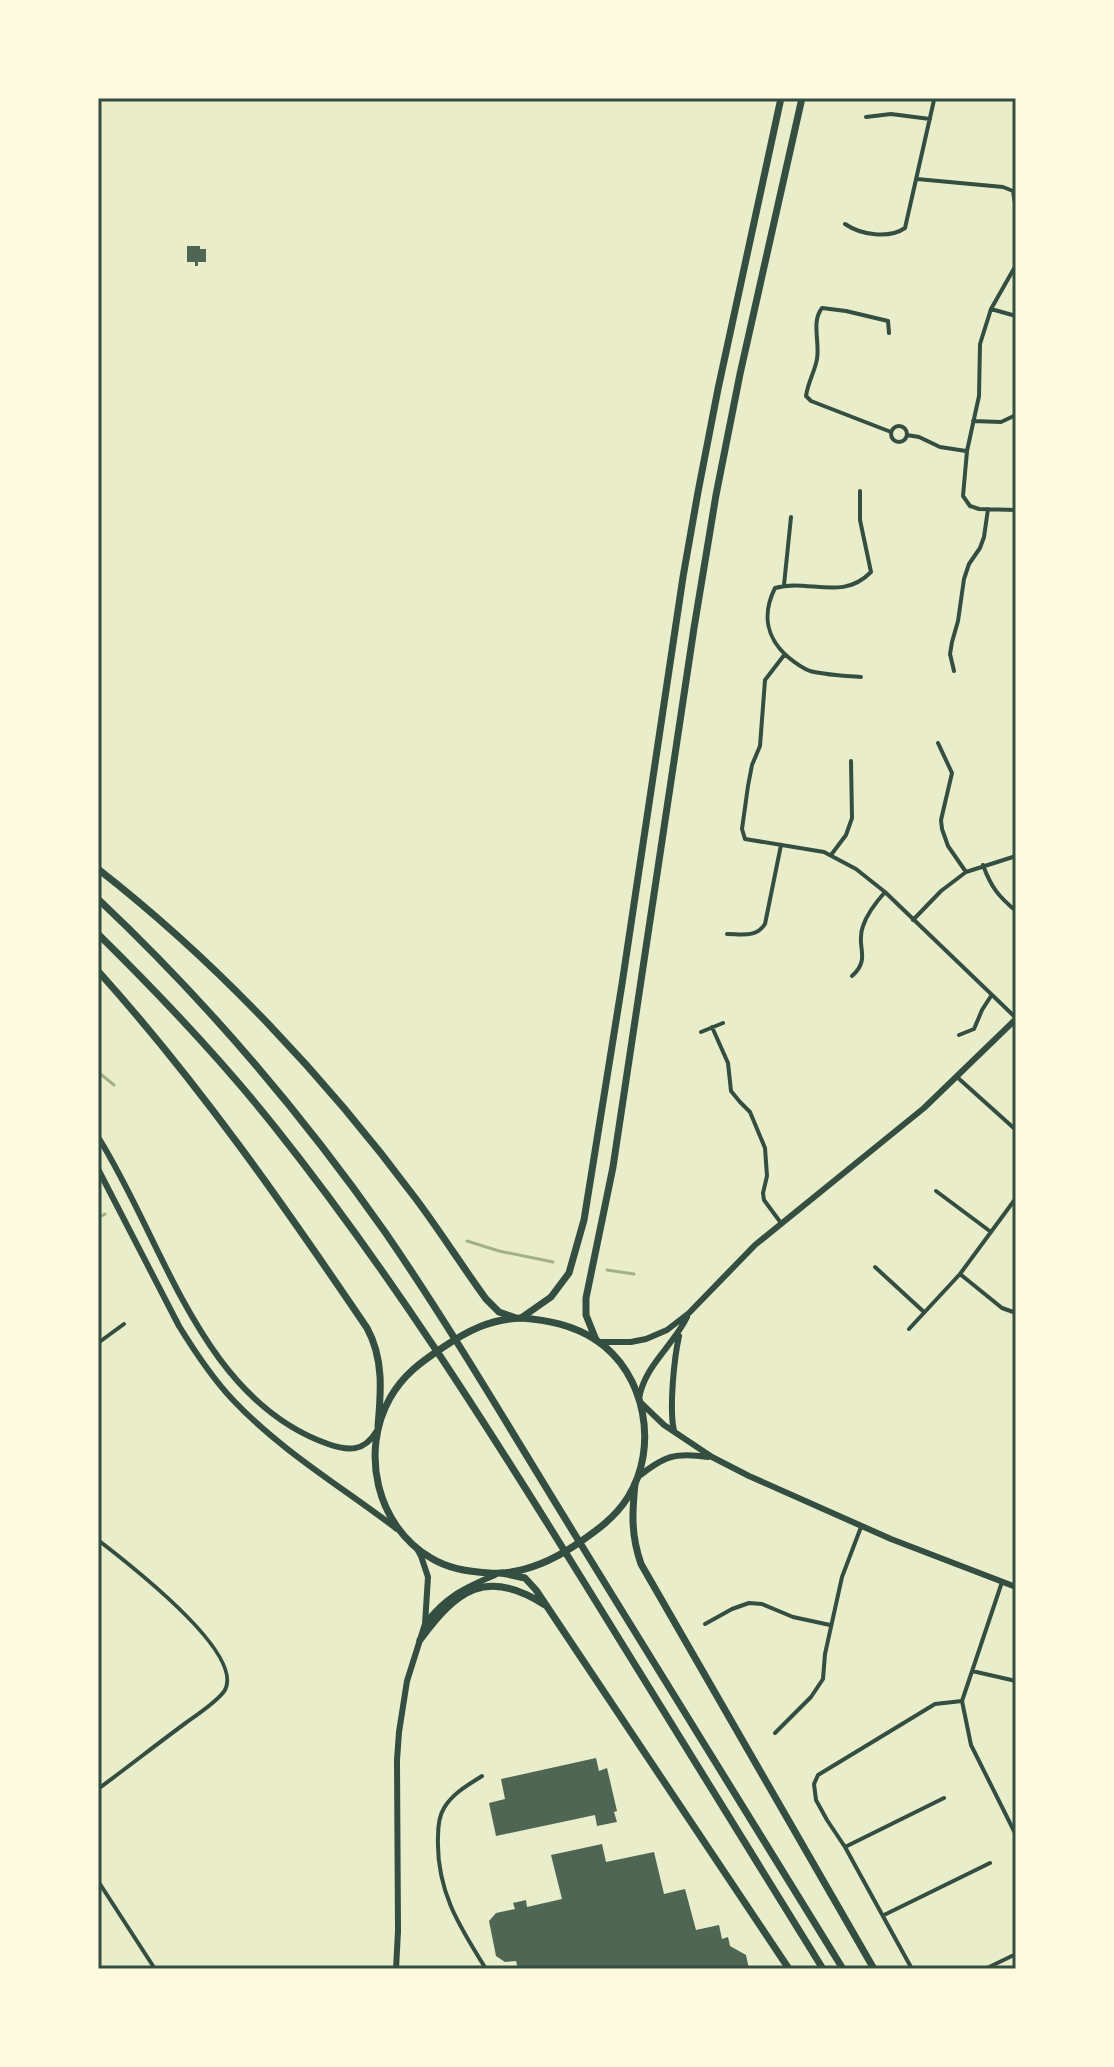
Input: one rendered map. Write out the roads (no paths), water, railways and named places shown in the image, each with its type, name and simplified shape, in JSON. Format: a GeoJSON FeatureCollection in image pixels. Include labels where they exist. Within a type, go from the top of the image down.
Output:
{"type":"FeatureCollection","features":[{"type":"Feature","properties":{"kind":"highway"},"geometry":{"type":"LineString","coordinates":[[377,1428],[391,1395],[416,1366],[466,1332],[489,1323],[518,1318],[551,1297],[569,1273],[584,1220],[693,521],[718,389],[781,98]]}},
{"type":"Feature","properties":{"kind":"highway"},"geometry":{"type":"LineString","coordinates":[[802,98],[740,374],[706,555],[613,1167],[586,1298],[586,1315],[598,1341],[628,1375],[640,1401],[644,1451],[636,1481],[631,1522],[641,1564],[874,1969]]}},
{"type":"Feature","properties":{"kind":"highway"},"geometry":{"type":"LineString","coordinates":[[98,869],[216,973],[312,1072],[416,1199],[486,1299],[499,1312],[518,1318],[561,1323],[598,1341]]}},
{"type":"Feature","properties":{"kind":"highway"},"geometry":{"type":"LineString","coordinates":[[98,899],[192,992],[275,1086],[386,1233],[843,1969]]}},
{"type":"Feature","properties":{"kind":"highway"},"geometry":{"type":"LineString","coordinates":[[98,934],[164,999],[274,1125],[415,1318],[543,1515],[823,1969]]}},
{"type":"Feature","properties":{"kind":"highway"},"geometry":{"type":"LineString","coordinates":[[98,971],[174,1059],[213,1110],[367,1328],[380,1368],[374,1461],[379,1489],[389,1512],[415,1546],[444,1564],[475,1572],[500,1573],[535,1567],[583,1540],[609,1521],[636,1481]]}},
{"type":"Feature","properties":{"kind":"highway"},"geometry":{"type":"LineString","coordinates":[[500,1573],[525,1578],[532,1585],[789,1969]]}},
{"type":"Feature","properties":{"kind":"highway"},"geometry":{"type":"LineString","coordinates":[[420,1640],[450,1603],[485,1586],[515,1589],[547,1606]]}},
{"type":"Feature","properties":{"kind":"main road"},"geometry":{"type":"LineString","coordinates":[[598,1341],[631,1342],[667,1330],[689,1313],[755,1245],[896,1132],[1016,1018]]}},
{"type":"Feature","properties":{"kind":"main road"},"geometry":{"type":"LineString","coordinates":[[98,1137],[192,1316],[233,1376],[273,1413],[325,1443],[358,1448],[367,1444],[377,1428]]}},
{"type":"Feature","properties":{"kind":"main road"},"geometry":{"type":"LineString","coordinates":[[98,1169],[179,1326],[222,1388],[284,1446],[403,1533]]}},
{"type":"Feature","properties":{"kind":"main road"},"geometry":{"type":"LineString","coordinates":[[674,1431],[676,1348],[689,1313]]}},
{"type":"Feature","properties":{"kind":"main road"},"geometry":{"type":"LineString","coordinates":[[680,1333],[642,1384],[640,1401],[664,1425],[712,1457],[861,1526],[1016,1587]]}},
{"type":"Feature","properties":{"kind":"main road"},"geometry":{"type":"LineString","coordinates":[[636,1481],[660,1461],[670,1457],[692,1454],[712,1457]]}},
{"type":"Feature","properties":{"kind":"main road"},"geometry":{"type":"LineString","coordinates":[[396,1969],[399,1732],[407,1681],[425,1624],[428,1577],[415,1546]]}},
{"type":"Feature","properties":{"kind":"main road"},"geometry":{"type":"LineString","coordinates":[[425,1624],[435,1611],[467,1586],[500,1573]]}},
{"type":"Feature","properties":{"kind":"street"},"geometry":{"type":"LineString","coordinates":[[845,224],[879,234],[895,235],[905,228],[934,100]]}},
{"type":"Feature","properties":{"kind":"street"},"geometry":{"type":"LineString","coordinates":[[866,117],[891,114],[930,119]]}},
{"type":"Feature","properties":{"kind":"street"},"geometry":{"type":"LineString","coordinates":[[917,179],[1003,187],[1013,191],[1016,210]]}},
{"type":"Feature","properties":{"kind":"street"},"geometry":{"type":"LineString","coordinates":[[1016,265],[991,309],[980,344],[979,396],[967,451],[963,496],[970,506],[1016,510]]}},
{"type":"Feature","properties":{"kind":"street"},"geometry":{"type":"LineString","coordinates":[[889,333],[888,321],[822,308],[816,324],[817,362],[807,384],[806,396],[811,401],[891,432]]}},
{"type":"Feature","properties":{"kind":"street"},"geometry":{"type":"LineString","coordinates":[[991,309],[1016,316]]}},
{"type":"Feature","properties":{"kind":"street"},"geometry":{"type":"LineString","coordinates":[[973,421],[1001,422],[1016,415]]}},
{"type":"Feature","properties":{"kind":"street"},"geometry":{"type":"LineString","coordinates":[[891,432],[901,426],[907,435]]}},
{"type":"Feature","properties":{"kind":"street"},"geometry":{"type":"LineString","coordinates":[[891,432],[896,441],[903,441],[907,435]]}},
{"type":"Feature","properties":{"kind":"street"},"geometry":{"type":"LineString","coordinates":[[907,435],[940,447],[967,451]]}},
{"type":"Feature","properties":{"kind":"street"},"geometry":{"type":"LineString","coordinates":[[860,491],[860,520],[871,572],[852,586],[812,588],[784,585],[775,588],[768,607],[767,622],[770,634],[785,654],[808,670],[861,677]]}},
{"type":"Feature","properties":{"kind":"street"},"geometry":{"type":"LineString","coordinates":[[954,671],[950,654],[964,579],[984,537],[988,509]]}},
{"type":"Feature","properties":{"kind":"street"},"geometry":{"type":"LineString","coordinates":[[784,585],[791,517]]}},
{"type":"Feature","properties":{"kind":"street"},"geometry":{"type":"LineString","coordinates":[[785,654],[765,680],[760,746],[752,765],[742,829],[745,839],[831,855],[856,869],[885,892],[1016,1018]]}},
{"type":"Feature","properties":{"kind":"street"},"geometry":{"type":"LineString","coordinates":[[938,743],[952,773],[941,820],[942,829],[948,846],[966,872]]}},
{"type":"Feature","properties":{"kind":"street"},"geometry":{"type":"LineString","coordinates":[[831,855],[846,835],[852,818],[851,761]]}},
{"type":"Feature","properties":{"kind":"street"},"geometry":{"type":"LineString","coordinates":[[727,934],[753,935],[760,932],[765,924],[781,845]]}},
{"type":"Feature","properties":{"kind":"street"},"geometry":{"type":"LineString","coordinates":[[913,920],[941,891],[966,872],[1016,856]]}},
{"type":"Feature","properties":{"kind":"street"},"geometry":{"type":"LineString","coordinates":[[983,865],[996,892],[1016,911]]}},
{"type":"Feature","properties":{"kind":"street"},"geometry":{"type":"LineString","coordinates":[[852,976],[860,969],[863,960],[862,928],[885,892]]}},
{"type":"Feature","properties":{"kind":"street"},"geometry":{"type":"LineString","coordinates":[[959,1035],[974,1029],[992,995]]}},
{"type":"Feature","properties":{"kind":"street"},"geometry":{"type":"LineString","coordinates":[[701,1032],[723,1023]]}},
{"type":"Feature","properties":{"kind":"street"},"geometry":{"type":"LineString","coordinates":[[712,1027],[728,1063],[731,1091],[750,1112],[765,1148],[767,1176],[764,1200],[781,1223]]}},
{"type":"Feature","properties":{"kind":"street"},"geometry":{"type":"LineString","coordinates":[[957,1077],[1016,1130]]}},
{"type":"Feature","properties":{"kind":"street"},"geometry":{"type":"LineString","coordinates":[[936,1191],[991,1232]]}},
{"type":"Feature","properties":{"kind":"street"},"geometry":{"type":"LineString","coordinates":[[909,1329],[960,1274],[1016,1198]]}},
{"type":"Feature","properties":{"kind":"street"},"geometry":{"type":"LineString","coordinates":[[875,1267],[924,1313]]}},
{"type":"Feature","properties":{"kind":"street"},"geometry":{"type":"LineString","coordinates":[[960,1274],[1002,1308],[1016,1313]]}},
{"type":"Feature","properties":{"kind":"street"},"geometry":{"type":"LineString","coordinates":[[98,1343],[124,1324]]}},
{"type":"Feature","properties":{"kind":"street"},"geometry":{"type":"LineString","coordinates":[[775,1733],[811,1697],[823,1679],[842,1577],[861,1526]]}},
{"type":"Feature","properties":{"kind":"street"},"geometry":{"type":"LineString","coordinates":[[98,1540],[182,1611],[224,1664],[227,1681],[224,1691],[201,1712],[98,1789]]}},
{"type":"Feature","properties":{"kind":"street"},"geometry":{"type":"LineString","coordinates":[[1002,1582],[962,1701],[971,1745],[1016,1835]]}},
{"type":"Feature","properties":{"kind":"street"},"geometry":{"type":"LineString","coordinates":[[705,1624],[749,1603],[762,1604],[793,1617],[831,1625]]}},
{"type":"Feature","properties":{"kind":"street"},"geometry":{"type":"LineString","coordinates":[[972,1671],[1016,1681]]}},
{"type":"Feature","properties":{"kind":"street"},"geometry":{"type":"LineString","coordinates":[[912,1969],[816,1800],[814,1784],[818,1775],[935,1704],[962,1701]]}},
{"type":"Feature","properties":{"kind":"street"},"geometry":{"type":"LineString","coordinates":[[482,1776],[457,1793],[443,1809],[437,1848],[449,1905],[486,1969]]}},
{"type":"Feature","properties":{"kind":"street"},"geometry":{"type":"LineString","coordinates":[[845,1847],[944,1798]]}},
{"type":"Feature","properties":{"kind":"street"},"geometry":{"type":"LineString","coordinates":[[884,1915],[990,1863]]}},
{"type":"Feature","properties":{"kind":"street"},"geometry":{"type":"LineString","coordinates":[[98,1881],[155,1969]]}},
{"type":"Feature","properties":{"kind":"street"},"geometry":{"type":"LineString","coordinates":[[985,1969],[1016,1954]]}},
{"type":"Feature","properties":{"kind":"waterway"},"geometry":{"type":"LineString","coordinates":[[98,1072],[114,1085]]}},
{"type":"Feature","properties":{"kind":"waterway"},"geometry":{"type":"LineString","coordinates":[[98,1218],[105,1214]]}},
{"type":"Feature","properties":{"kind":"waterway"},"geometry":{"type":"LineString","coordinates":[[467,1241],[553,1262]]}},
{"type":"Feature","properties":{"kind":"waterway"},"geometry":{"type":"LineString","coordinates":[[607,1270],[634,1274]]}}]}
